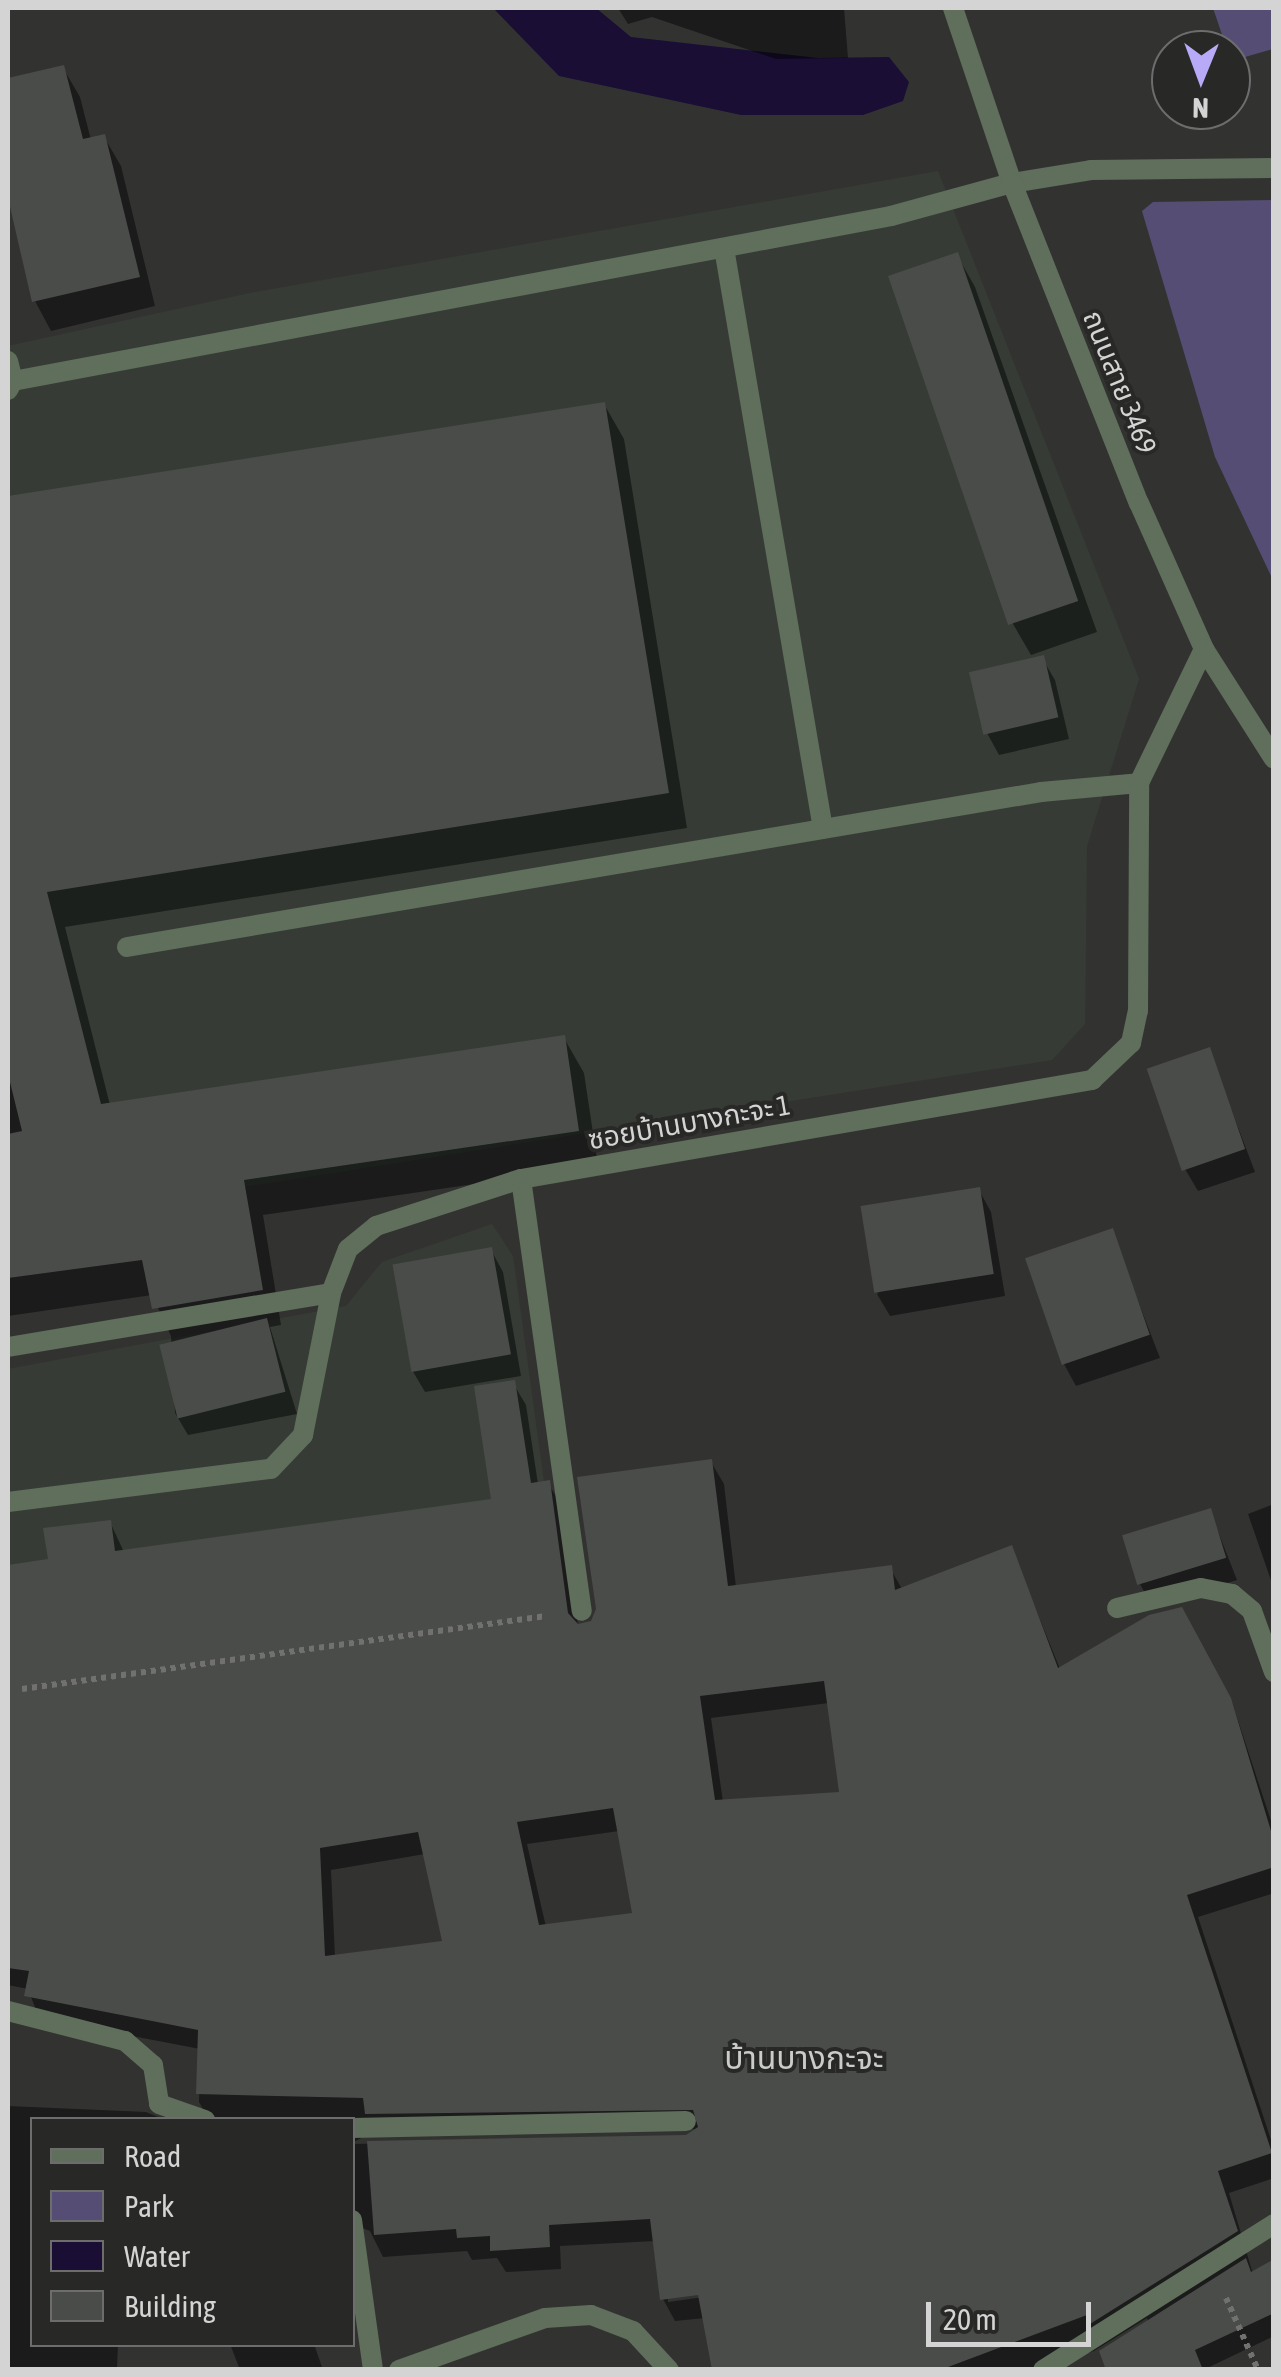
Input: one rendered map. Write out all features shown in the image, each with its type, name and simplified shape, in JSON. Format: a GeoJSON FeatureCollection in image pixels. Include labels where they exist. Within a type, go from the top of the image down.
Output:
{"type":"FeatureCollection","features":[{"type":"Feature","properties":{"kind":"street","name":"ถนนสาย 3469"},"geometry":{"type":"LineString","coordinates":[[953,8],[1012,183],[1138,503],[1204,649],[1274,760]]}},
{"type":"Feature","properties":{"kind":"street"},"geometry":{"type":"LineString","coordinates":[[9,378],[891,216],[1012,183],[1091,170],[1274,168]]}},
{"type":"Feature","properties":{"kind":"street"},"geometry":{"type":"LineString","coordinates":[[724,248],[823,829]]}},
{"type":"Feature","properties":{"kind":"street","name":"ซอยบ้านบางกะจะ 1"},"geometry":{"type":"LineString","coordinates":[[8,1502],[271,1468],[303,1436],[331,1293],[348,1249],[376,1226],[521,1180],[1092,1080],[1131,1043],[1138,1011],[1139,783],[1204,649]]}},
{"type":"Feature","properties":{"kind":"street"},"geometry":{"type":"LineString","coordinates":[[127,948],[1041,792],[1139,783]]}},
{"type":"Feature","properties":{"kind":"street"},"geometry":{"type":"LineString","coordinates":[[521,1180],[582,1611]]}},
{"type":"Feature","properties":{"kind":"street"},"geometry":{"type":"LineString","coordinates":[[8,1347],[331,1293]]}},
{"type":"Feature","properties":{"kind":"street"},"geometry":{"type":"LineString","coordinates":[[1117,1608],[1202,1588],[1232,1594],[1252,1612],[1274,1672]]}},
{"type":"Feature","properties":{"kind":"street"},"geometry":{"type":"LineString","coordinates":[[8,2011],[126,2041],[154,2065],[159,2104],[196,2117]]}},
{"type":"Feature","properties":{"kind":"street"},"geometry":{"type":"LineString","coordinates":[[355,2128],[686,2121]]}},
{"type":"Feature","properties":{"kind":"street"},"geometry":{"type":"LineString","coordinates":[[1044,2370],[1274,2224]]}},
{"type":"Feature","properties":{"kind":"street"},"geometry":{"type":"LineString","coordinates":[[355,2241],[373,2370]]}},
{"type":"Feature","properties":{"kind":"street"},"geometry":{"type":"LineString","coordinates":[[399,2370],[545,2318],[591,2315],[633,2331],[669,2370]]}},
{"type":"Feature","properties":{"kind":"path"},"geometry":{"type":"LineString","coordinates":[[22,1689],[582,1611]]}},
{"type":"Feature","properties":{"kind":"path"},"geometry":{"type":"LineString","coordinates":[[1211,2264],[1258,2370]]}},
{"type":"Feature","properties":{"kind":"shaded area"},"geometry":{"type":"Polygon","coordinates":[[[938,171],[1139,679],[1087,846],[1085,1024],[1052,1060],[53,1217],[8,1076],[8,346],[250,293],[938,171]]]}},
{"type":"Feature","properties":{"kind":"shaded area"},"geometry":{"type":"Polygon","coordinates":[[[492,1224],[513,1256],[561,1606],[8,1685],[8,1369],[346,1306],[382,1262],[492,1224]]]}},
{"type":"Feature","properties":{"kind":"green space"},"geometry":{"type":"Polygon","coordinates":[[[1213,8],[1273,8],[1273,49],[1251,55],[1251,30],[1220,30],[1213,8]]]}},
{"type":"Feature","properties":{"kind":"green space"},"geometry":{"type":"Polygon","coordinates":[[[1274,200],[1273,580],[1215,457],[1142,211],[1153,202],[1274,200]]]}},
{"type":"Feature","properties":{"kind":"water"},"geometry":{"type":"Polygon","coordinates":[[[493,8],[596,8],[631,37],[818,58],[889,57],[909,82],[903,101],[863,115],[741,115],[559,76],[493,8]]]}},
{"type":"Feature","properties":{"kind":"building"},"geometry":{"type":"Polygon","coordinates":[[[64,65],[83,139],[105,134],[140,277],[32,302],[8,198],[8,78],[64,65]]]}},
{"type":"Feature","properties":{"kind":"building"},"geometry":{"type":"Polygon","coordinates":[[[958,252],[1078,601],[1008,625],[888,276],[958,252]]]}},
{"type":"Feature","properties":{"kind":"building"},"geometry":{"type":"Polygon","coordinates":[[[605,402],[669,793],[47,892],[101,1104],[565,1035],[579,1131],[244,1180],[263,1290],[152,1309],[142,1260],[8,1278],[8,1134],[22,1131],[8,1074],[8,496],[605,402]]]}},
{"type":"Feature","properties":{"kind":"building"},"geometry":{"type":"Polygon","coordinates":[[[1044,655],[1058,717],[983,735],[969,672],[1044,655]]]}},
{"type":"Feature","properties":{"kind":"building"},"geometry":{"type":"Polygon","coordinates":[[[1210,1047],[1245,1149],[1182,1171],[1147,1069],[1210,1047]]]}},
{"type":"Feature","properties":{"kind":"building"},"geometry":{"type":"Polygon","coordinates":[[[980,1187],[994,1274],[874,1293],[860,1206],[980,1187]]]}},
{"type":"Feature","properties":{"kind":"building"},"geometry":{"type":"Polygon","coordinates":[[[1113,1228],[1150,1335],[1062,1365],[1025,1258],[1113,1228]]]}},
{"type":"Feature","properties":{"kind":"building"},"geometry":{"type":"Polygon","coordinates":[[[492,1247],[511,1354],[411,1372],[393,1265],[492,1247]]]}},
{"type":"Feature","properties":{"kind":"building"},"geometry":{"type":"Polygon","coordinates":[[[267,1318],[285,1392],[178,1419],[159,1345],[267,1318]]]}},
{"type":"Feature","properties":{"kind":"building"},"geometry":{"type":"Polygon","coordinates":[[[515,1380],[531,1483],[550,1480],[568,1613],[578,1624],[591,1621],[596,1609],[577,1477],[712,1459],[728,1586],[892,1565],[895,1590],[1012,1545],[1058,1668],[1149,1615],[1182,1607],[1231,1698],[1274,1841],[1274,1867],[1187,1895],[1272,2153],[1218,2171],[1238,2231],[1090,2324],[1087,2315],[940,2370],[712,2370],[698,2295],[660,2300],[650,2219],[549,2225],[550,2247],[490,2251],[490,2236],[457,2238],[456,2229],[374,2235],[367,2141],[686,2135],[698,2127],[693,2110],[365,2114],[363,2098],[196,2094],[198,2030],[24,1996],[29,1971],[8,1968],[8,1565],[48,1559],[43,1528],[111,1520],[115,1551],[491,1499],[474,1386],[515,1380]],[[824,1681],[700,1696],[715,1800],[839,1792],[824,1681]],[[613,1808],[517,1822],[539,1925],[632,1913],[613,1808]],[[418,1832],[320,1848],[325,1956],[442,1941],[418,1832]]]}},
{"type":"Feature","properties":{"kind":"building"},"geometry":{"type":"Polygon","coordinates":[[[1211,1508],[1226,1558],[1137,1585],[1122,1535],[1211,1508]]]}},
{"type":"Feature","properties":{"kind":"building"},"geometry":{"type":"Polygon","coordinates":[[[1246,2258],[1251,2272],[1274,2259],[1274,2313],[1195,2350],[1203,2370],[1106,2370],[1099,2351],[1246,2258]]]}},
{"type":"Feature","properties":{"kind":"district","name":"บ้านบางกะจะ"},"geometry":{"type":"Point","coordinates":[804,2058]}}]}
